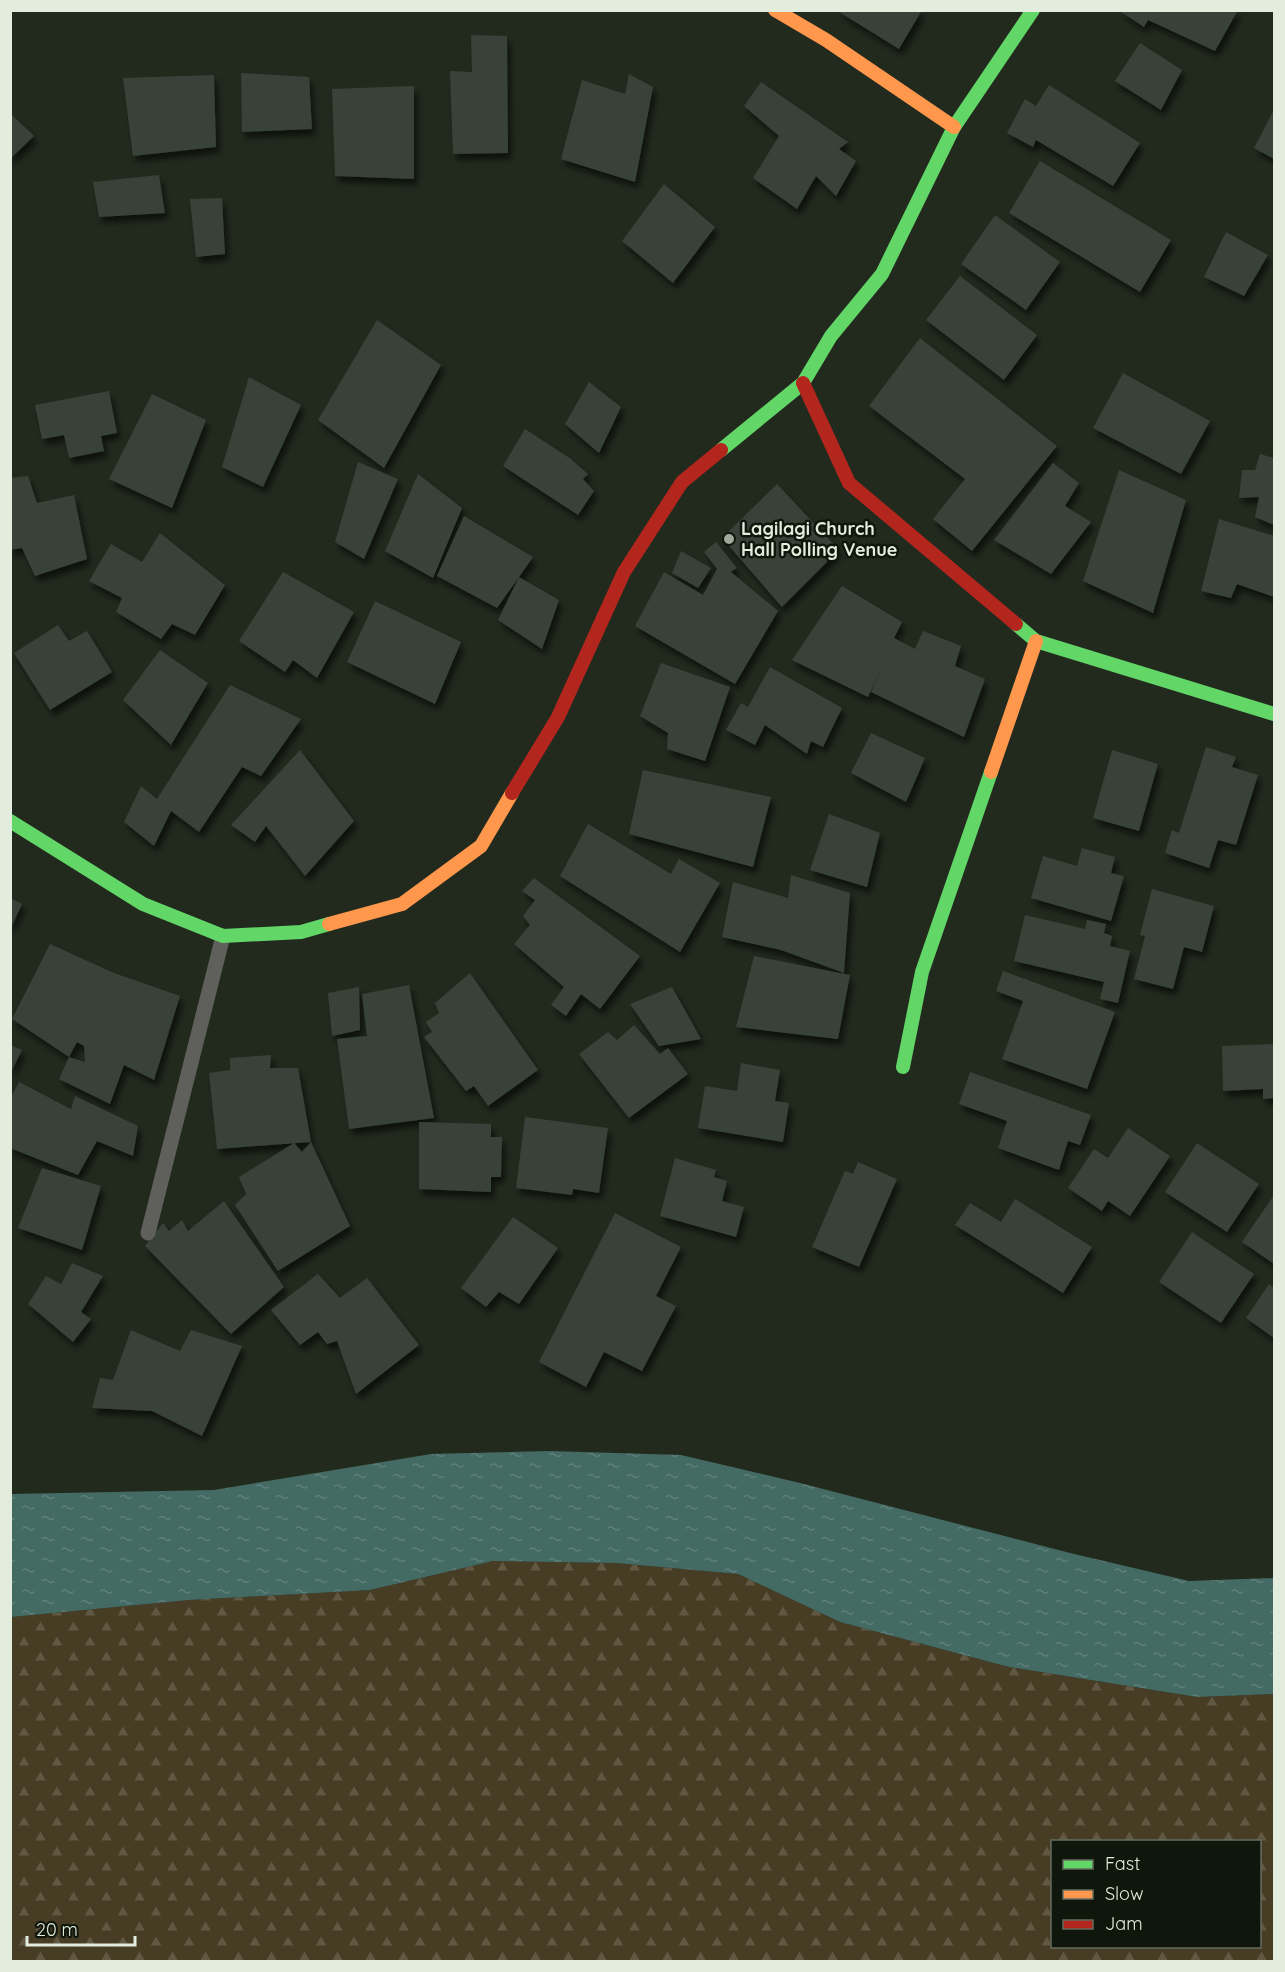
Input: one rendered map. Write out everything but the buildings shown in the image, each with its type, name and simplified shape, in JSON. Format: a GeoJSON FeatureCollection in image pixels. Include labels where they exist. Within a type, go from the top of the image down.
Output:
{"type":"FeatureCollection","features":[{"type":"Feature","properties":{"kind":"street"},"geometry":{"type":"LineString","coordinates":[[775,10],[826,40],[954,127]]}},
{"type":"Feature","properties":{"kind":"street"},"geometry":{"type":"LineString","coordinates":[[10,821],[143,904],[223,936],[301,932],[402,904],[482,846],[558,717],[624,572],[682,482],[803,383],[831,336],[882,274],[954,127],[1033,10]]}},
{"type":"Feature","properties":{"kind":"street"},"geometry":{"type":"LineString","coordinates":[[803,383],[849,483],[1036,642],[1275,714]]}},
{"type":"Feature","properties":{"kind":"street"},"geometry":{"type":"LineString","coordinates":[[903,1067],[922,972],[1036,642]]}},
{"type":"Feature","properties":{"kind":"lane"},"geometry":{"type":"LineString","coordinates":[[148,1233],[223,936]]}},
{"type":"Feature","properties":{"kind":"green space"},"geometry":{"type":"Polygon","coordinates":[[[493,1561],[616,1563],[738,1574],[840,1622],[1009,1667],[1197,1697],[1274,1694],[1274,1961],[11,1961],[10,1617],[189,1600],[370,1590],[493,1561]]]}},
{"type":"Feature","properties":{"kind":"water"},"geometry":{"type":"Polygon","coordinates":[[[550,1451],[681,1455],[1189,1581],[1274,1578],[1274,1694],[1197,1697],[1009,1667],[840,1622],[738,1574],[616,1563],[493,1561],[370,1590],[189,1600],[11,1617],[11,1494],[214,1490],[431,1454],[550,1451]]]}},
{"type":"Feature","properties":{"kind":"traffic: fast"},"geometry":{"type":"LineString","coordinates":[[721,450],[803,383],[831,336],[882,274],[954,127],[1033,10]]}},
{"type":"Feature","properties":{"kind":"traffic: fast"},"geometry":{"type":"LineString","coordinates":[[1016,624],[1036,641],[1274,714]]}},
{"type":"Feature","properties":{"kind":"traffic: fast"},"geometry":{"type":"LineString","coordinates":[[903,1067],[922,972],[991,772]]}},
{"type":"Feature","properties":{"kind":"traffic: fast"},"geometry":{"type":"LineString","coordinates":[[10,821],[143,904],[223,936],[301,932],[329,924]]}},
{"type":"Feature","properties":{"kind":"traffic: slow"},"geometry":{"type":"LineString","coordinates":[[775,10],[826,40],[954,127]]}},
{"type":"Feature","properties":{"kind":"traffic: slow"},"geometry":{"type":"LineString","coordinates":[[991,772],[1036,641]]}},
{"type":"Feature","properties":{"kind":"traffic: slow"},"geometry":{"type":"LineString","coordinates":[[329,924],[402,904],[481,846],[512,793]]}},
{"type":"Feature","properties":{"kind":"traffic: jam"},"geometry":{"type":"LineString","coordinates":[[803,383],[849,483],[1016,624]]}},
{"type":"Feature","properties":{"kind":"traffic: jam"},"geometry":{"type":"LineString","coordinates":[[512,793],[558,717],[624,572],[682,482],[721,450]]}},
{"type":"Feature","properties":{"kind":"place","name":"Lagilagi Church Hall Polling Venue"},"geometry":{"type":"Point","coordinates":[729,539]}}]}
